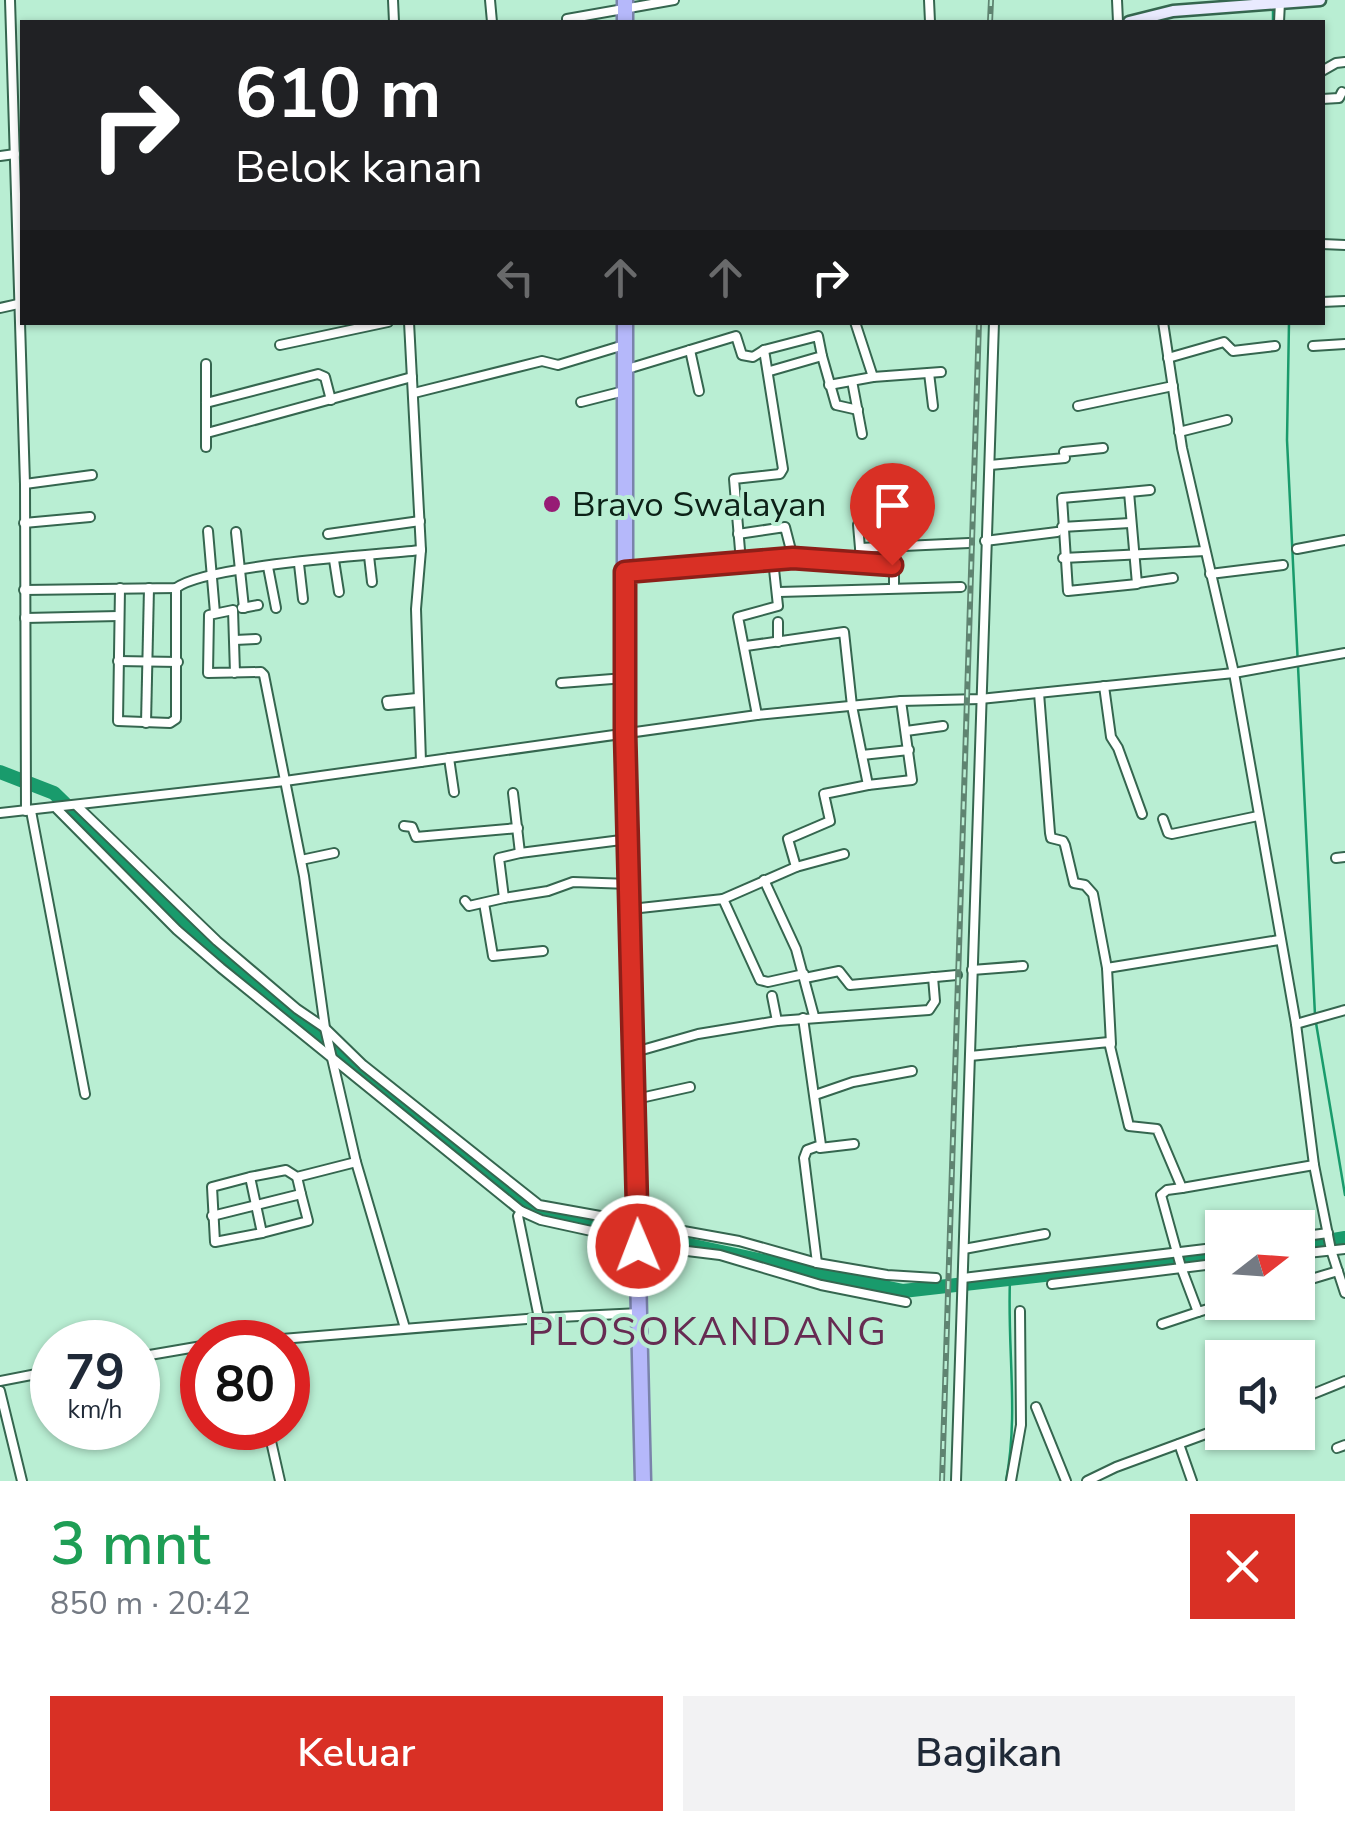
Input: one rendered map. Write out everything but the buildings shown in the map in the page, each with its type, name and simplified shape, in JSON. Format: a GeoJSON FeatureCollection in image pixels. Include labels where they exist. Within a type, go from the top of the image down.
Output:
{"type":"FeatureCollection","features":[{"type":"Feature","properties":{"kind":"highway"},"geometry":{"type":"LineString","coordinates":[[625,325],[625,732],[644,1481]]}},
{"type":"Feature","properties":{"kind":"main road"},"geometry":{"type":"LineString","coordinates":[[1137,20],[1173,11],[1320,0]]}},
{"type":"Feature","properties":{"kind":"street"},"geometry":{"type":"LineString","coordinates":[[0,308],[20,303],[15,154],[19,138],[10,0]]}},
{"type":"Feature","properties":{"kind":"street"},"geometry":{"type":"LineString","coordinates":[[567,19],[674,0]]}},
{"type":"Feature","properties":{"kind":"street"},"geometry":{"type":"LineString","coordinates":[[12,48],[20,47]]}},
{"type":"Feature","properties":{"kind":"street"},"geometry":{"type":"LineString","coordinates":[[1325,99],[1338,98],[1342,92]]}},
{"type":"Feature","properties":{"kind":"street"},"geometry":{"type":"LineString","coordinates":[[0,156],[15,154]]}},
{"type":"Feature","properties":{"kind":"street"},"geometry":{"type":"LineString","coordinates":[[21,325],[26,789],[84,1094]]}},
{"type":"Feature","properties":{"kind":"street"},"geometry":{"type":"LineString","coordinates":[[316,325],[318,336]]}},
{"type":"Feature","properties":{"kind":"street"},"geometry":{"type":"LineString","coordinates":[[280,344],[373,325]]}},
{"type":"Feature","properties":{"kind":"street"},"geometry":{"type":"LineString","coordinates":[[409,325],[422,550],[416,609],[422,762]]}},
{"type":"Feature","properties":{"kind":"street"},"geometry":{"type":"LineString","coordinates":[[735,325],[742,355],[753,356],[818,336],[836,405],[858,410]]}},
{"type":"Feature","properties":{"kind":"street"},"geometry":{"type":"LineString","coordinates":[[855,325],[873,376]]}},
{"type":"Feature","properties":{"kind":"street"},"geometry":{"type":"LineString","coordinates":[[956,1481],[994,325]]}},
{"type":"Feature","properties":{"kind":"street"},"geometry":{"type":"LineString","coordinates":[[1163,325],[1204,552],[1234,673],[1296,1024],[1314,1165],[1345,1293]]}},
{"type":"Feature","properties":{"kind":"street"},"geometry":{"type":"LineString","coordinates":[[624,370],[736,336]]}},
{"type":"Feature","properties":{"kind":"street"},"geometry":{"type":"LineString","coordinates":[[1168,358],[1224,342],[1232,351],[1275,346]]}},
{"type":"Feature","properties":{"kind":"street"},"geometry":{"type":"LineString","coordinates":[[1313,346],[1345,344]]}},
{"type":"Feature","properties":{"kind":"street"},"geometry":{"type":"LineString","coordinates":[[414,393],[542,362],[558,365],[624,345]]}},
{"type":"Feature","properties":{"kind":"street"},"geometry":{"type":"LineString","coordinates":[[690,350],[699,391]]}},
{"type":"Feature","properties":{"kind":"street"},"geometry":{"type":"LineString","coordinates":[[741,562],[734,479],[780,474],[783,469],[764,350]]}},
{"type":"Feature","properties":{"kind":"street"},"geometry":{"type":"LineString","coordinates":[[770,371],[822,356]]}},
{"type":"Feature","properties":{"kind":"street"},"geometry":{"type":"LineString","coordinates":[[206,364],[206,447]]}},
{"type":"Feature","properties":{"kind":"street"},"geometry":{"type":"LineString","coordinates":[[830,385],[873,376],[941,372]]}},
{"type":"Feature","properties":{"kind":"street"},"geometry":{"type":"LineString","coordinates":[[929,373],[934,406]]}},
{"type":"Feature","properties":{"kind":"street"},"geometry":{"type":"LineString","coordinates":[[206,403],[318,374],[325,377],[332,400]]}},
{"type":"Feature","properties":{"kind":"street"},"geometry":{"type":"LineString","coordinates":[[206,433],[412,377]]}},
{"type":"Feature","properties":{"kind":"street"},"geometry":{"type":"LineString","coordinates":[[852,380],[862,434]]}},
{"type":"Feature","properties":{"kind":"street"},"geometry":{"type":"LineString","coordinates":[[1078,406],[1173,386]]}},
{"type":"Feature","properties":{"kind":"street"},"geometry":{"type":"LineString","coordinates":[[581,402],[624,391]]}},
{"type":"Feature","properties":{"kind":"street"},"geometry":{"type":"LineString","coordinates":[[1180,432],[1228,420]]}},
{"type":"Feature","properties":{"kind":"street"},"geometry":{"type":"LineString","coordinates":[[990,466],[1065,462],[1064,452],[1103,448]]}},
{"type":"Feature","properties":{"kind":"street"},"geometry":{"type":"LineString","coordinates":[[25,484],[92,475]]}},
{"type":"Feature","properties":{"kind":"street"},"geometry":{"type":"LineString","coordinates":[[1150,490],[1064,497],[1060,530],[1068,590],[1173,578]]}},
{"type":"Feature","properties":{"kind":"street"},"geometry":{"type":"LineString","coordinates":[[1129,492],[1138,583]]}},
{"type":"Feature","properties":{"kind":"street"},"geometry":{"type":"LineString","coordinates":[[24,523],[90,517]]}},
{"type":"Feature","properties":{"kind":"street"},"geometry":{"type":"LineString","coordinates":[[862,563],[858,526],[873,520]]}},
{"type":"Feature","properties":{"kind":"street"},"geometry":{"type":"LineString","coordinates":[[328,534],[420,521]]}},
{"type":"Feature","properties":{"kind":"street"},"geometry":{"type":"LineString","coordinates":[[986,541],[1130,522]]}},
{"type":"Feature","properties":{"kind":"street"},"geometry":{"type":"LineString","coordinates":[[738,534],[785,527],[793,558]]}},
{"type":"Feature","properties":{"kind":"street"},"geometry":{"type":"LineString","coordinates":[[208,531],[214,613]]}},
{"type":"Feature","properties":{"kind":"street"},"geometry":{"type":"LineString","coordinates":[[236,532],[244,608]]}},
{"type":"Feature","properties":{"kind":"street"},"geometry":{"type":"LineString","coordinates":[[1297,549],[1345,540]]}},
{"type":"Feature","properties":{"kind":"street"},"geometry":{"type":"LineString","coordinates":[[860,548],[969,543]]}},
{"type":"Feature","properties":{"kind":"street"},"geometry":{"type":"LineString","coordinates":[[24,590],[176,588],[188,579],[240,570],[422,550]]}},
{"type":"Feature","properties":{"kind":"street"},"geometry":{"type":"LineString","coordinates":[[1063,558],[1204,552]]}},
{"type":"Feature","properties":{"kind":"street"},"geometry":{"type":"LineString","coordinates":[[369,556],[372,582]]}},
{"type":"Feature","properties":{"kind":"street"},"geometry":{"type":"LineString","coordinates":[[625,572],[793,558],[892,565],[894,588]]}},
{"type":"Feature","properties":{"kind":"street"},"geometry":{"type":"LineString","coordinates":[[334,560],[339,592]]}},
{"type":"Feature","properties":{"kind":"street"},"geometry":{"type":"LineString","coordinates":[[758,715],[738,617],[776,608],[779,592],[773,560]]}},
{"type":"Feature","properties":{"kind":"street"},"geometry":{"type":"LineString","coordinates":[[299,564],[304,600]]}},
{"type":"Feature","properties":{"kind":"street"},"geometry":{"type":"LineString","coordinates":[[1210,574],[1283,565]]}},
{"type":"Feature","properties":{"kind":"street"},"geometry":{"type":"LineString","coordinates":[[268,567],[276,608]]}},
{"type":"Feature","properties":{"kind":"street"},"geometry":{"type":"LineString","coordinates":[[779,592],[961,586]]}},
{"type":"Feature","properties":{"kind":"street"},"geometry":{"type":"LineString","coordinates":[[120,588],[118,722],[176,719],[176,588]]}},
{"type":"Feature","properties":{"kind":"street"},"geometry":{"type":"LineString","coordinates":[[146,722],[149,588]]}},
{"type":"Feature","properties":{"kind":"street"},"geometry":{"type":"LineString","coordinates":[[258,605],[207,616],[207,672],[264,675],[300,860],[326,1030],[356,1162],[405,1328]]}},
{"type":"Feature","properties":{"kind":"street"},"geometry":{"type":"LineString","coordinates":[[233,610],[235,673]]}},
{"type":"Feature","properties":{"kind":"street"},"geometry":{"type":"LineString","coordinates":[[24,618],[119,616]]}},
{"type":"Feature","properties":{"kind":"street"},"geometry":{"type":"LineString","coordinates":[[778,622],[778,642]]}},
{"type":"Feature","properties":{"kind":"street"},"geometry":{"type":"LineString","coordinates":[[746,646],[844,632],[852,706],[868,786]]}},
{"type":"Feature","properties":{"kind":"street"},"geometry":{"type":"LineString","coordinates":[[235,640],[256,640]]}},
{"type":"Feature","properties":{"kind":"street"},"geometry":{"type":"LineString","coordinates":[[0,813],[286,781],[758,715],[901,701],[980,699],[1234,673],[1345,653]]}},
{"type":"Feature","properties":{"kind":"street"},"geometry":{"type":"LineString","coordinates":[[118,661],[178,662]]}},
{"type":"Feature","properties":{"kind":"street"},"geometry":{"type":"LineString","coordinates":[[561,683],[625,678]]}},
{"type":"Feature","properties":{"kind":"street"},"geometry":{"type":"LineString","coordinates":[[1104,686],[1110,737],[1118,748],[1126,776],[1133,783],[1142,814]]}},
{"type":"Feature","properties":{"kind":"street"},"geometry":{"type":"LineString","coordinates":[[1039,693],[1051,838],[1063,840],[1074,883],[1086,886],[1093,894],[1107,968],[1110,1044],[1129,1126],[1156,1128],[1182,1188]]}},
{"type":"Feature","properties":{"kind":"street"},"geometry":{"type":"LineString","coordinates":[[901,701],[912,780]]}},
{"type":"Feature","properties":{"kind":"street"},"geometry":{"type":"LineString","coordinates":[[906,731],[943,726]]}},
{"type":"Feature","properties":{"kind":"street"},"geometry":{"type":"LineString","coordinates":[[862,755],[908,750]]}},
{"type":"Feature","properties":{"kind":"street"},"geometry":{"type":"LineString","coordinates":[[449,758],[454,792]]}},
{"type":"Feature","properties":{"kind":"street"},"geometry":{"type":"LineString","coordinates":[[796,867],[788,840],[830,821],[824,794],[926,778]]}},
{"type":"Feature","properties":{"kind":"street"},"geometry":{"type":"LineString","coordinates":[[513,792],[520,853]]}},
{"type":"Feature","properties":{"kind":"street"},"geometry":{"type":"LineString","coordinates":[[76,806],[217,941],[363,1065],[538,1205],[739,1241],[817,1264],[887,1276],[936,1278]]}},
{"type":"Feature","properties":{"kind":"street"},"geometry":{"type":"LineString","coordinates":[[59,809],[177,930],[521,1211],[541,1220],[638,1244],[720,1255],[821,1285],[906,1302]]}},
{"type":"Feature","properties":{"kind":"street"},"geometry":{"type":"LineString","coordinates":[[1163,819],[1172,834],[1258,816]]}},
{"type":"Feature","properties":{"kind":"street"},"geometry":{"type":"LineString","coordinates":[[404,826],[412,827],[416,836],[518,828]]}},
{"type":"Feature","properties":{"kind":"street"},"geometry":{"type":"LineString","coordinates":[[504,898],[499,858],[629,839]]}},
{"type":"Feature","properties":{"kind":"street"},"geometry":{"type":"LineString","coordinates":[[300,860],[334,853]]}},
{"type":"Feature","properties":{"kind":"street"},"geometry":{"type":"LineString","coordinates":[[632,909],[724,900],[796,867],[844,854]]}},
{"type":"Feature","properties":{"kind":"street"},"geometry":{"type":"LineString","coordinates":[[764,880],[787,927],[814,1016]]}},
{"type":"Feature","properties":{"kind":"street"},"geometry":{"type":"LineString","coordinates":[[464,901],[469,906],[548,891],[573,882],[631,884]]}},
{"type":"Feature","properties":{"kind":"street"},"geometry":{"type":"LineString","coordinates":[[724,900],[760,980],[839,971],[845,974],[850,986],[957,974]]}},
{"type":"Feature","properties":{"kind":"street"},"geometry":{"type":"LineString","coordinates":[[484,902],[493,956],[543,952]]}},
{"type":"Feature","properties":{"kind":"street"},"geometry":{"type":"LineString","coordinates":[[1107,968],[1279,940]]}},
{"type":"Feature","properties":{"kind":"street"},"geometry":{"type":"LineString","coordinates":[[972,970],[1023,966]]}},
{"type":"Feature","properties":{"kind":"street"},"geometry":{"type":"LineString","coordinates":[[635,1052],[698,1034],[777,1021],[929,1010],[935,1002],[934,977]]}},
{"type":"Feature","properties":{"kind":"street"},"geometry":{"type":"LineString","coordinates":[[772,996],[777,1021]]}},
{"type":"Feature","properties":{"kind":"street"},"geometry":{"type":"LineString","coordinates":[[1296,1024],[1345,1010]]}},
{"type":"Feature","properties":{"kind":"street"},"geometry":{"type":"LineString","coordinates":[[803,1018],[820,1148]]}},
{"type":"Feature","properties":{"kind":"street"},"geometry":{"type":"LineString","coordinates":[[970,1056],[1110,1044]]}},
{"type":"Feature","properties":{"kind":"street"},"geometry":{"type":"LineString","coordinates":[[815,1095],[853,1082],[912,1072]]}},
{"type":"Feature","properties":{"kind":"street"},"geometry":{"type":"LineString","coordinates":[[636,1099],[690,1088]]}},
{"type":"Feature","properties":{"kind":"street"},"geometry":{"type":"LineString","coordinates":[[817,1264],[804,1158],[808,1150],[854,1144]]}},
{"type":"Feature","properties":{"kind":"street"},"geometry":{"type":"LineString","coordinates":[[297,1177],[356,1162]]}},
{"type":"Feature","properties":{"kind":"street"},"geometry":{"type":"LineString","coordinates":[[1198,1312],[1161,1195],[1167,1190],[1314,1165]]}},
{"type":"Feature","properties":{"kind":"street"},"geometry":{"type":"LineString","coordinates":[[286,1170],[297,1177],[308,1221],[216,1243],[212,1187],[286,1170]]}},
{"type":"Feature","properties":{"kind":"street"},"geometry":{"type":"LineString","coordinates":[[250,1178],[262,1233]]}},
{"type":"Feature","properties":{"kind":"street"},"geometry":{"type":"LineString","coordinates":[[212,1216],[301,1194]]}},
{"type":"Feature","properties":{"kind":"street"},"geometry":{"type":"LineString","coordinates":[[521,1211],[518,1216],[538,1318]]}},
{"type":"Feature","properties":{"kind":"street"},"geometry":{"type":"LineString","coordinates":[[964,1249],[1045,1234]]}},
{"type":"Feature","properties":{"kind":"street"},"geometry":{"type":"LineString","coordinates":[[1315,1240],[1345,1249]]}},
{"type":"Feature","properties":{"kind":"street"},"geometry":{"type":"LineString","coordinates":[[1315,1248],[1330,1242]]}},
{"type":"Feature","properties":{"kind":"street"},"geometry":{"type":"LineString","coordinates":[[962,1279],[1205,1249]]}},
{"type":"Feature","properties":{"kind":"street"},"geometry":{"type":"LineString","coordinates":[[1052,1284],[1205,1266]]}},
{"type":"Feature","properties":{"kind":"street"},"geometry":{"type":"LineString","coordinates":[[1315,1278],[1338,1271]]}},
{"type":"Feature","properties":{"kind":"street"},"geometry":{"type":"LineString","coordinates":[[1162,1324],[1205,1310]]}},
{"type":"Feature","properties":{"kind":"street"},"geometry":{"type":"LineString","coordinates":[[1012,1481],[1021,1425],[1020,1311]]}},
{"type":"Feature","properties":{"kind":"street"},"geometry":{"type":"LineString","coordinates":[[310,1336],[640,1313]]}},
{"type":"Feature","properties":{"kind":"street"},"geometry":{"type":"LineString","coordinates":[[0,1381],[30,1375]]}},
{"type":"Feature","properties":{"kind":"street"},"geometry":{"type":"LineString","coordinates":[[1315,1393],[1345,1382]]}},
{"type":"Feature","properties":{"kind":"street"},"geometry":{"type":"LineString","coordinates":[[0,1390],[22,1481]]}},
{"type":"Feature","properties":{"kind":"street"},"geometry":{"type":"LineString","coordinates":[[1036,1407],[1066,1481]]}},
{"type":"Feature","properties":{"kind":"street"},"geometry":{"type":"LineString","coordinates":[[1021,1425],[1041,1420]]}},
{"type":"Feature","properties":{"kind":"street"},"geometry":{"type":"LineString","coordinates":[[1088,1481],[1205,1434]]}},
{"type":"Feature","properties":{"kind":"street"},"geometry":{"type":"LineString","coordinates":[[1180,1444],[1192,1481]]}},
{"type":"Feature","properties":{"kind":"street"},"geometry":{"type":"LineString","coordinates":[[273,1450],[280,1481]]}},
{"type":"Feature","properties":{"kind":"waterway"},"geometry":{"type":"LineString","coordinates":[[1273,6],[1273,20]]}},
{"type":"Feature","properties":{"kind":"waterway"},"geometry":{"type":"LineString","coordinates":[[1289,325],[1287,440],[1315,1015]]}},
{"type":"Feature","properties":{"kind":"waterway"},"geometry":{"type":"LineString","coordinates":[[0,772],[54,793],[233,968],[536,1212],[903,1291],[1205,1257]]}},
{"type":"Feature","properties":{"kind":"waterway"},"geometry":{"type":"LineString","coordinates":[[1316,1023],[1345,1195]]}},
{"type":"Feature","properties":{"kind":"waterway"},"geometry":{"type":"LineString","coordinates":[[1315,1243],[1345,1238]]}},
{"type":"Feature","properties":{"kind":"waterway"},"geometry":{"type":"LineString","coordinates":[[1006,1481],[1012,1406],[1010,1280]]}},
{"type":"Feature","properties":{"kind":"railway"},"geometry":{"type":"LineString","coordinates":[[990,20],[991,0]]}},
{"type":"Feature","properties":{"kind":"railway"},"geometry":{"type":"LineString","coordinates":[[942,1481],[979,325]]}},
{"type":"Feature","properties":{"kind":"place","name":"Bravo Swalayan"},"geometry":{"type":"Point","coordinates":[552,504]}},
{"type":"Feature","properties":{"kind":"district","name":"PLOSOKANDANG"},"geometry":{"type":"Point","coordinates":[708,1331]}},
{"type":"Feature","properties":{"kind":"route"},"geometry":{"type":"LineString","coordinates":[[638,1246],[625,732],[625,572],[793,558],[892,565]]}}]}
